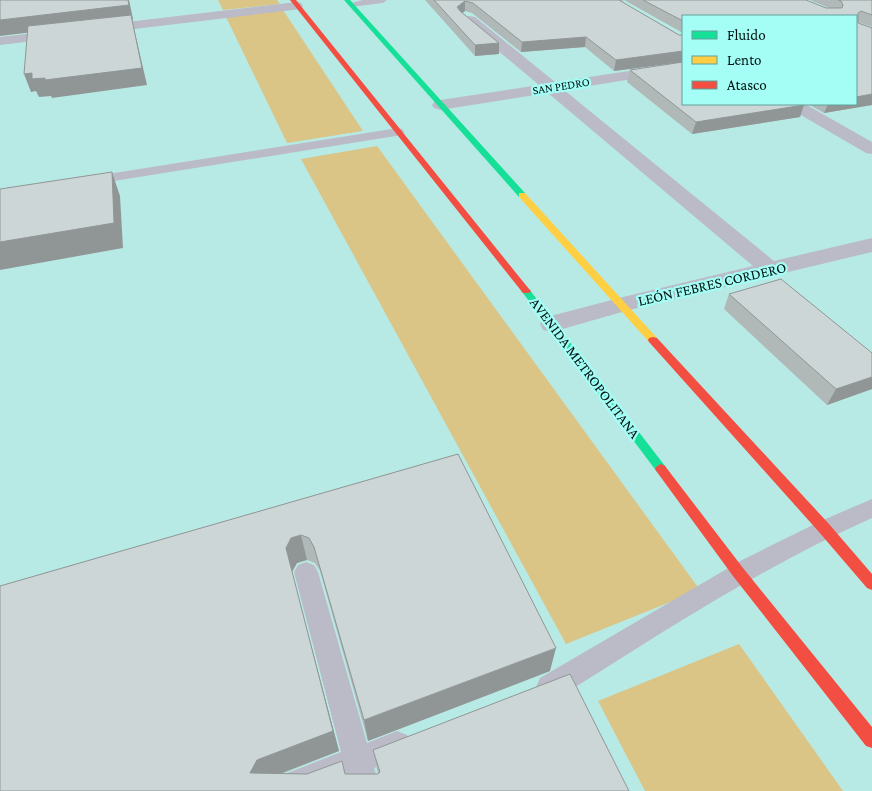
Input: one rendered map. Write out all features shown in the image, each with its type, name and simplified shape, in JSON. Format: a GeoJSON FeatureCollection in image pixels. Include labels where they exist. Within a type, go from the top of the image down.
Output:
{"type":"FeatureCollection","features":[{"type":"Feature","properties":{"kind":"highway"},"geometry":{"type":"LineString","coordinates":[[349,2],[440,105],[623,304],[872,584]]}},
{"type":"Feature","properties":{"kind":"highway","name":"AVENIDA METROPOLITANA"},"geometry":{"type":"LineString","coordinates":[[295,3],[552,324],[738,572],[872,740]]}},
{"type":"Feature","properties":{"kind":"street"},"geometry":{"type":"LineString","coordinates":[[0,41],[295,3]]}},
{"type":"Feature","properties":{"kind":"street"},"geometry":{"type":"LineString","coordinates":[[466,17],[771,270]]}},
{"type":"Feature","properties":{"kind":"street","name":"SAN PEDRO"},"geometry":{"type":"LineString","coordinates":[[440,105],[682,67]]}},
{"type":"Feature","properties":{"kind":"street"},"geometry":{"type":"LineString","coordinates":[[795,105],[872,149]]}},
{"type":"Feature","properties":{"kind":"street","name":"LEÓN FEBRES CORDERO"},"geometry":{"type":"LineString","coordinates":[[552,324],[623,304],[872,245]]}},
{"type":"Feature","properties":{"kind":"lane"},"geometry":{"type":"LineString","coordinates":[[349,2],[383,0]]}},
{"type":"Feature","properties":{"kind":"lane"},"geometry":{"type":"LineString","coordinates":[[78,183],[398,132]]}},
{"type":"Feature","properties":{"kind":"lane"},"geometry":{"type":"LineString","coordinates":[[530,695],[557,684],[738,572],[824,528],[872,508]]}},
{"type":"Feature","properties":{"kind":"lane"},"geometry":{"type":"LineString","coordinates":[[306,572],[366,791]]}},
{"type":"Feature","properties":{"kind":"lane"},"geometry":{"type":"LineString","coordinates":[[277,791],[421,736]]}},
{"type":"Feature","properties":{"kind":"shaded area"},"geometry":{"type":"Polygon","coordinates":[[[218,0],[277,0],[280,4],[223,10],[218,0]]]}},
{"type":"Feature","properties":{"kind":"shaded area"},"geometry":{"type":"Polygon","coordinates":[[[283,10],[363,131],[287,143],[226,17],[283,10]]]}},
{"type":"Feature","properties":{"kind":"shaded area"},"geometry":{"type":"Polygon","coordinates":[[[377,146],[700,590],[566,644],[301,159],[377,146]]]}},
{"type":"Feature","properties":{"kind":"shaded area"},"geometry":{"type":"Polygon","coordinates":[[[739,644],[843,791],[645,791],[598,701],[739,644]]]}},
{"type":"Feature","properties":{"kind":"building"},"geometry":{"type":"Polygon","coordinates":[[[0,0],[128,0],[129,5],[0,20],[0,0]]]}},
{"type":"Feature","properties":{"kind":"building"},"geometry":{"type":"Polygon","coordinates":[[[434,0],[619,0],[682,35],[682,51],[616,60],[586,37],[522,42],[473,3],[465,1],[457,7],[460,11],[499,43],[475,45],[434,0]]]}},
{"type":"Feature","properties":{"kind":"building"},"geometry":{"type":"Polygon","coordinates":[[[643,0],[806,0],[826,8],[842,8],[841,1],[838,0],[872,0],[872,15],[861,11],[858,13],[858,23],[872,28],[872,94],[857,97],[857,15],[682,15],[682,20],[643,0]]]}},
{"type":"Feature","properties":{"kind":"building"},"geometry":{"type":"Polygon","coordinates":[[[131,15],[142,68],[45,80],[45,78],[32,79],[32,73],[24,74],[28,26],[131,15]]]}},
{"type":"Feature","properties":{"kind":"building"},"geometry":{"type":"Polygon","coordinates":[[[682,62],[682,105],[804,105],[696,122],[630,70],[682,62]]]}},
{"type":"Feature","properties":{"kind":"building"},"geometry":{"type":"Polygon","coordinates":[[[112,172],[114,223],[0,242],[0,189],[112,172]]]}},
{"type":"Feature","properties":{"kind":"building"},"geometry":{"type":"Polygon","coordinates":[[[781,279],[872,353],[872,377],[836,389],[729,294],[781,279]]]}},
{"type":"Feature","properties":{"kind":"building"},"geometry":{"type":"Polygon","coordinates":[[[458,454],[556,648],[364,720],[314,547],[309,538],[301,535],[291,538],[286,548],[333,731],[257,760],[250,773],[307,774],[342,761],[345,774],[378,774],[380,772],[373,750],[570,674],[629,791],[0,791],[0,586],[458,454]]]}},
{"type":"Feature","properties":{"kind":"traffic: fast"},"geometry":{"type":"LineString","coordinates":[[347,0],[522,195]]}},
{"type":"Feature","properties":{"kind":"traffic: fast"},"geometry":{"type":"LineString","coordinates":[[526,291],[661,469]]}},
{"type":"Feature","properties":{"kind":"traffic: slow"},"geometry":{"type":"LineString","coordinates":[[522,195],[653,340]]}},
{"type":"Feature","properties":{"kind":"traffic: jam"},"geometry":{"type":"LineString","coordinates":[[293,0],[526,291]]}},
{"type":"Feature","properties":{"kind":"traffic: jam"},"geometry":{"type":"LineString","coordinates":[[653,340],[824,528],[872,584]]}},
{"type":"Feature","properties":{"kind":"traffic: jam"},"geometry":{"type":"LineString","coordinates":[[661,469],[738,572],[872,740]]}}]}
